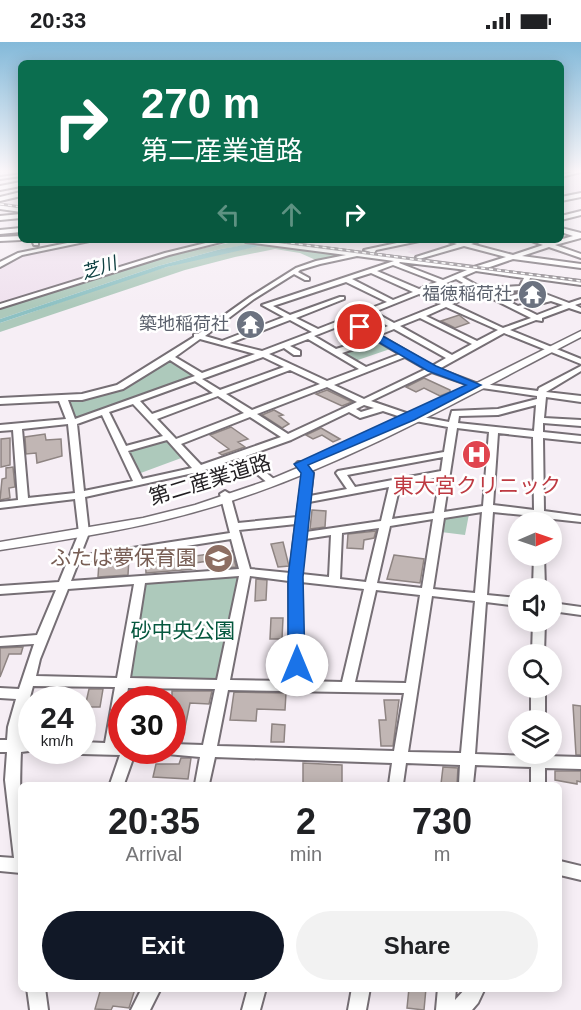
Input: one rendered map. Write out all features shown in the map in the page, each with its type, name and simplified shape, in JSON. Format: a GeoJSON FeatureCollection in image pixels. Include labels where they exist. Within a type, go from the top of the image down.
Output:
{"type":"FeatureCollection","features":[{"type":"Feature","properties":{"kind":"main road","name":"第二産業道路"},"geometry":{"type":"LineString","coordinates":[[0,546],[154,519],[270,480],[415,417],[581,333]]}},
{"type":"Feature","properties":{"kind":"main road","name":"第二産業道路"},"geometry":{"type":"LineString","coordinates":[[0,539],[84,530]]}},
{"type":"Feature","properties":{"kind":"street"},"geometry":{"type":"LineString","coordinates":[[0,218],[18,216]]}},
{"type":"Feature","properties":{"kind":"street"},"geometry":{"type":"LineString","coordinates":[[564,217],[581,222]]}},
{"type":"Feature","properties":{"kind":"street"},"geometry":{"type":"LineString","coordinates":[[0,232],[18,230]]}},
{"type":"Feature","properties":{"kind":"street"},"geometry":{"type":"LineString","coordinates":[[564,231],[580,235]]}},
{"type":"Feature","properties":{"kind":"street"},"geometry":{"type":"LineString","coordinates":[[564,240],[580,235]]}},
{"type":"Feature","properties":{"kind":"street"},"geometry":{"type":"LineString","coordinates":[[0,239],[18,238]]}},
{"type":"Feature","properties":{"kind":"street"},"geometry":{"type":"LineString","coordinates":[[0,264],[20,254],[76,243]]}},
{"type":"Feature","properties":{"kind":"street"},"geometry":{"type":"LineString","coordinates":[[0,306],[166,254],[213,243]]}},
{"type":"Feature","properties":{"kind":"street"},"geometry":{"type":"LineString","coordinates":[[266,243],[581,283]]}},
{"type":"Feature","properties":{"kind":"street"},"geometry":{"type":"LineString","coordinates":[[405,243],[367,250],[581,277]]}},
{"type":"Feature","properties":{"kind":"street"},"geometry":{"type":"LineString","coordinates":[[460,243],[513,257],[581,266]]}},
{"type":"Feature","properties":{"kind":"street"},"geometry":{"type":"LineString","coordinates":[[419,257],[468,243]]}},
{"type":"Feature","properties":{"kind":"street"},"geometry":{"type":"LineString","coordinates":[[542,243],[581,256]]}},
{"type":"Feature","properties":{"kind":"street"},"geometry":{"type":"LineString","coordinates":[[0,428],[72,423],[263,354],[476,269],[555,243]]}},
{"type":"Feature","properties":{"kind":"street"},"geometry":{"type":"LineString","coordinates":[[0,401],[63,399],[120,387],[170,357],[252,298],[294,272],[318,262],[358,254]]}},
{"type":"Feature","properties":{"kind":"street"},"geometry":{"type":"LineString","coordinates":[[268,306],[403,260]]}},
{"type":"Feature","properties":{"kind":"street"},"geometry":{"type":"LineString","coordinates":[[393,263],[442,282]]}},
{"type":"Feature","properties":{"kind":"street"},"geometry":{"type":"LineString","coordinates":[[554,274],[558,263]]}},
{"type":"Feature","properties":{"kind":"street"},"geometry":{"type":"LineString","coordinates":[[369,270],[421,291],[547,350],[581,362]]}},
{"type":"Feature","properties":{"kind":"street"},"geometry":{"type":"LineString","coordinates":[[294,272],[307,279]]}},
{"type":"Feature","properties":{"kind":"street"},"geometry":{"type":"LineString","coordinates":[[523,288],[528,276]]}},
{"type":"Feature","properties":{"kind":"street"},"geometry":{"type":"LineString","coordinates":[[457,277],[539,319]]}},
{"type":"Feature","properties":{"kind":"street"},"geometry":{"type":"LineString","coordinates":[[348,280],[392,302]]}},
{"type":"Feature","properties":{"kind":"street"},"geometry":{"type":"LineString","coordinates":[[336,352],[481,290],[523,288],[581,310]]}},
{"type":"Feature","properties":{"kind":"street"},"geometry":{"type":"LineString","coordinates":[[502,300],[533,292]]}},
{"type":"Feature","properties":{"kind":"street"},"geometry":{"type":"LineString","coordinates":[[252,298],[318,332]]}},
{"type":"Feature","properties":{"kind":"street"},"geometry":{"type":"LineString","coordinates":[[223,343],[342,298]]}},
{"type":"Feature","properties":{"kind":"street"},"geometry":{"type":"LineString","coordinates":[[517,308],[551,299]]}},
{"type":"Feature","properties":{"kind":"street"},"geometry":{"type":"LineString","coordinates":[[0,506],[80,495],[199,469],[240,455],[288,438],[432,369],[504,330],[539,319],[581,301]]}},
{"type":"Feature","properties":{"kind":"street"},"geometry":{"type":"LineString","coordinates":[[381,306],[391,311]]}},
{"type":"Feature","properties":{"kind":"street"},"geometry":{"type":"LineString","coordinates":[[368,312],[452,358]]}},
{"type":"Feature","properties":{"kind":"street"},"geometry":{"type":"LineString","coordinates":[[419,315],[477,344]]}},
{"type":"Feature","properties":{"kind":"street"},"geometry":{"type":"LineString","coordinates":[[347,320],[432,369],[478,385],[541,398],[581,399]]}},
{"type":"Feature","properties":{"kind":"street"},"geometry":{"type":"LineString","coordinates":[[197,336],[263,354],[362,401],[415,417],[453,425],[581,439]]}},
{"type":"Feature","properties":{"kind":"street"},"geometry":{"type":"LineString","coordinates":[[308,336],[366,370]]}},
{"type":"Feature","properties":{"kind":"street"},"geometry":{"type":"LineString","coordinates":[[284,345],[297,353]]}},
{"type":"Feature","properties":{"kind":"street"},"geometry":{"type":"LineString","coordinates":[[123,450],[172,440],[251,414],[406,354]]}},
{"type":"Feature","properties":{"kind":"street"},"geometry":{"type":"LineString","coordinates":[[170,357],[219,393],[288,438]]}},
{"type":"Feature","properties":{"kind":"street"},"geometry":{"type":"LineString","coordinates":[[151,418],[291,367]]}},
{"type":"Feature","properties":{"kind":"street"},"geometry":{"type":"LineString","coordinates":[[539,512],[538,434],[542,390],[581,368]]}},
{"type":"Feature","properties":{"kind":"street"},"geometry":{"type":"LineString","coordinates":[[396,782],[455,413],[498,412],[541,398]]}},
{"type":"Feature","properties":{"kind":"street"},"geometry":{"type":"LineString","coordinates":[[25,686],[75,560],[84,530],[72,423],[63,399]]}},
{"type":"Feature","properties":{"kind":"street"},"geometry":{"type":"LineString","coordinates":[[134,400],[199,469]]}},
{"type":"Feature","properties":{"kind":"street"},"geometry":{"type":"LineString","coordinates":[[272,406],[281,412]]}},
{"type":"Feature","properties":{"kind":"street"},"geometry":{"type":"LineString","coordinates":[[348,408],[360,415],[384,408]]}},
{"type":"Feature","properties":{"kind":"street"},"geometry":{"type":"LineString","coordinates":[[105,411],[138,481]]}},
{"type":"Feature","properties":{"kind":"street"},"geometry":{"type":"LineString","coordinates":[[540,420],[581,423]]}},
{"type":"Feature","properties":{"kind":"street"},"geometry":{"type":"LineString","coordinates":[[17,427],[23,502]]}},
{"type":"Feature","properties":{"kind":"street"},"geometry":{"type":"LineString","coordinates":[[466,782],[494,430]]}},
{"type":"Feature","properties":{"kind":"street"},"geometry":{"type":"LineString","coordinates":[[354,490],[341,473],[447,454]]}},
{"type":"Feature","properties":{"kind":"street"},"geometry":{"type":"LineString","coordinates":[[240,455],[270,480]]}},
{"type":"Feature","properties":{"kind":"street"},"geometry":{"type":"LineString","coordinates":[[297,686],[296,577],[305,500],[303,466]]}},
{"type":"Feature","properties":{"kind":"street"},"geometry":{"type":"LineString","coordinates":[[305,500],[445,473]]}},
{"type":"Feature","properties":{"kind":"street"},"geometry":{"type":"LineString","coordinates":[[347,687],[373,585],[395,483]]}},
{"type":"Feature","properties":{"kind":"street"},"geometry":{"type":"LineString","coordinates":[[202,782],[245,572],[226,496]]}},
{"type":"Feature","properties":{"kind":"street"},"geometry":{"type":"LineString","coordinates":[[301,536],[489,508],[509,512]]}},
{"type":"Feature","properties":{"kind":"street"},"geometry":{"type":"LineString","coordinates":[[562,519],[581,519]]}},
{"type":"Feature","properties":{"kind":"street"},"geometry":{"type":"LineString","coordinates":[[75,560],[302,520]]}},
{"type":"Feature","properties":{"kind":"street"},"geometry":{"type":"LineString","coordinates":[[334,581],[337,530]]}},
{"type":"Feature","properties":{"kind":"street"},"geometry":{"type":"LineString","coordinates":[[0,590],[245,572],[508,601]]}},
{"type":"Feature","properties":{"kind":"street"},"geometry":{"type":"LineString","coordinates":[[122,686],[140,580]]}},
{"type":"Feature","properties":{"kind":"street"},"geometry":{"type":"LineString","coordinates":[[562,608],[581,610]]}},
{"type":"Feature","properties":{"kind":"street"},"geometry":{"type":"LineString","coordinates":[[0,642],[42,639]]}},
{"type":"Feature","properties":{"kind":"street"},"geometry":{"type":"LineString","coordinates":[[49,686],[122,683],[411,688]]}},
{"type":"Feature","properties":{"kind":"street"},"geometry":{"type":"LineString","coordinates":[[0,693],[18,689]]}},
{"type":"Feature","properties":{"kind":"street"},"geometry":{"type":"LineString","coordinates":[[18,709],[6,746],[18,833]]}},
{"type":"Feature","properties":{"kind":"street"},"geometry":{"type":"LineString","coordinates":[[186,750],[469,759],[508,758]]}},
{"type":"Feature","properties":{"kind":"street"},"geometry":{"type":"LineString","coordinates":[[562,760],[581,763]]}},
{"type":"Feature","properties":{"kind":"street"},"geometry":{"type":"LineString","coordinates":[[118,782],[124,764]]}},
{"type":"Feature","properties":{"kind":"street"},"geometry":{"type":"LineString","coordinates":[[538,764],[538,782]]}},
{"type":"Feature","properties":{"kind":"street"},"geometry":{"type":"LineString","coordinates":[[0,864],[18,866]]}},
{"type":"Feature","properties":{"kind":"street"},"geometry":{"type":"LineString","coordinates":[[562,868],[581,873]]}},
{"type":"Feature","properties":{"kind":"street"},"geometry":{"type":"LineString","coordinates":[[37,992],[39,1010]]}},
{"type":"Feature","properties":{"kind":"street"},"geometry":{"type":"LineString","coordinates":[[140,1010],[150,992]]}},
{"type":"Feature","properties":{"kind":"street"},"geometry":{"type":"LineString","coordinates":[[251,1010],[256,992]]}},
{"type":"Feature","properties":{"kind":"street"},"geometry":{"type":"LineString","coordinates":[[357,1010],[360,992]]}},
{"type":"Feature","properties":{"kind":"street"},"geometry":{"type":"LineString","coordinates":[[445,1010],[447,992]]}},
{"type":"Feature","properties":{"kind":"street"},"geometry":{"type":"LineString","coordinates":[[452,1010],[461,1008],[475,992]]}},
{"type":"Feature","properties":{"kind":"shaded area"},"geometry":{"type":"Polygon","coordinates":[[[82,243],[208,243],[167,252],[0,304],[0,265],[9,264],[23,255],[82,243]]]}},
{"type":"Feature","properties":{"kind":"shaded area"},"geometry":{"type":"Polygon","coordinates":[[[438,243],[447,247],[417,256],[407,252],[412,250],[402,245],[438,243]]]}},
{"type":"Feature","properties":{"kind":"green space"},"geometry":{"type":"Polygon","coordinates":[[[228,243],[264,243],[221,249],[158,266],[0,319],[0,309],[166,256],[228,243]]]}},
{"type":"Feature","properties":{"kind":"green space"},"geometry":{"type":"Polygon","coordinates":[[[268,245],[352,255],[318,261],[300,253],[275,249],[235,257],[185,270],[0,332],[0,323],[132,278],[200,258],[268,245]]]}},
{"type":"Feature","properties":{"kind":"green space"},"geometry":{"type":"Polygon","coordinates":[[[378,340],[393,348],[355,361],[340,352],[378,340]]]}},
{"type":"Feature","properties":{"kind":"green space"},"geometry":{"type":"Polygon","coordinates":[[[171,359],[197,376],[74,420],[67,400],[121,389],[171,359]]]}},
{"type":"Feature","properties":{"kind":"green space"},"geometry":{"type":"Polygon","coordinates":[[[166,440],[184,457],[138,474],[129,451],[166,440]]]}},
{"type":"Feature","properties":{"kind":"green space"},"geometry":{"type":"Polygon","coordinates":[[[469,514],[465,535],[441,532],[445,517],[469,514]]]}},
{"type":"Feature","properties":{"kind":"green space","name":"砂中央公園"},"geometry":{"type":"Polygon","coordinates":[[[240,575],[222,680],[128,679],[143,582],[240,575]]]}},
{"type":"Feature","properties":{"kind":"water"},"geometry":{"type":"Polygon","coordinates":[[[256,243],[273,243],[167,267],[0,323],[0,319],[158,266],[221,249],[256,243]]]}},
{"type":"Feature","properties":{"kind":"building"},"geometry":{"type":"Polygon","coordinates":[[[459,315],[469,323],[455,328],[441,321],[459,315]]]}},
{"type":"Feature","properties":{"kind":"building"},"geometry":{"type":"Polygon","coordinates":[[[424,378],[450,392],[440,396],[424,388],[416,392],[406,387],[424,378]]]}},
{"type":"Feature","properties":{"kind":"building"},"geometry":{"type":"Polygon","coordinates":[[[327,390],[352,402],[342,406],[316,394],[327,390]]]}},
{"type":"Feature","properties":{"kind":"building"},"geometry":{"type":"Polygon","coordinates":[[[274,410],[283,415],[279,416],[289,424],[282,428],[262,415],[274,410]]]}},
{"type":"Feature","properties":{"kind":"building"},"geometry":{"type":"Polygon","coordinates":[[[231,427],[248,439],[238,442],[245,447],[222,455],[219,453],[229,449],[210,435],[231,427]]]}},
{"type":"Feature","properties":{"kind":"building"},"geometry":{"type":"Polygon","coordinates":[[[321,428],[340,439],[333,442],[322,435],[313,439],[306,435],[321,428]]]}},
{"type":"Feature","properties":{"kind":"building"},"geometry":{"type":"Polygon","coordinates":[[[45,434],[46,440],[61,439],[62,456],[37,463],[36,453],[26,454],[25,437],[45,434]]]}},
{"type":"Feature","properties":{"kind":"building"},"geometry":{"type":"Polygon","coordinates":[[[10,438],[10,465],[1,467],[1,439],[10,438]]]}},
{"type":"Feature","properties":{"kind":"building"},"geometry":{"type":"Polygon","coordinates":[[[13,467],[15,487],[9,488],[10,498],[0,500],[2,479],[6,478],[6,468],[13,467]]]}},
{"type":"Feature","properties":{"kind":"building"},"geometry":{"type":"Polygon","coordinates":[[[312,510],[326,511],[325,527],[310,529],[312,510]]]}},
{"type":"Feature","properties":{"kind":"building"},"geometry":{"type":"Polygon","coordinates":[[[376,531],[374,538],[364,540],[363,549],[347,548],[348,534],[376,531]]]}},
{"type":"Feature","properties":{"kind":"building"},"geometry":{"type":"Polygon","coordinates":[[[283,542],[289,566],[278,567],[271,544],[283,542]]]}},
{"type":"Feature","properties":{"kind":"building"},"geometry":{"type":"Polygon","coordinates":[[[195,547],[195,556],[232,551],[236,567],[225,568],[224,564],[215,560],[195,563],[195,569],[146,573],[145,555],[195,547]]]}},
{"type":"Feature","properties":{"kind":"building"},"geometry":{"type":"Polygon","coordinates":[[[394,555],[424,559],[420,583],[387,579],[394,555]]]}},
{"type":"Feature","properties":{"kind":"building"},"geometry":{"type":"Polygon","coordinates":[[[129,557],[128,575],[98,577],[99,562],[129,557]]]}},
{"type":"Feature","properties":{"kind":"building"},"geometry":{"type":"Polygon","coordinates":[[[256,579],[267,580],[266,600],[255,601],[256,579]]]}},
{"type":"Feature","properties":{"kind":"building"},"geometry":{"type":"Polygon","coordinates":[[[271,618],[283,618],[282,639],[270,639],[271,618]]]}},
{"type":"Feature","properties":{"kind":"building"},"geometry":{"type":"Polygon","coordinates":[[[23,647],[21,654],[9,654],[0,677],[0,648],[23,647]]]}},
{"type":"Feature","properties":{"kind":"building"},"geometry":{"type":"Polygon","coordinates":[[[96,689],[103,689],[100,707],[96,707],[96,689]]]}},
{"type":"Feature","properties":{"kind":"building"},"geometry":{"type":"Polygon","coordinates":[[[186,691],[212,691],[209,704],[190,703],[186,722],[186,691]]]}},
{"type":"Feature","properties":{"kind":"building"},"geometry":{"type":"Polygon","coordinates":[[[234,692],[286,693],[285,710],[257,709],[256,721],[230,720],[234,692]]]}},
{"type":"Feature","properties":{"kind":"building"},"geometry":{"type":"Polygon","coordinates":[[[384,700],[399,700],[393,746],[381,746],[379,720],[386,720],[384,700]]]}},
{"type":"Feature","properties":{"kind":"building"},"geometry":{"type":"Polygon","coordinates":[[[573,705],[581,706],[581,755],[576,755],[573,705]]]}},
{"type":"Feature","properties":{"kind":"building"},"geometry":{"type":"Polygon","coordinates":[[[272,724],[285,725],[284,742],[271,742],[272,724]]]}},
{"type":"Feature","properties":{"kind":"building"},"geometry":{"type":"Polygon","coordinates":[[[186,758],[191,758],[188,779],[153,777],[156,764],[186,764],[186,758]]]}},
{"type":"Feature","properties":{"kind":"building"},"geometry":{"type":"Polygon","coordinates":[[[303,763],[342,765],[342,782],[303,782],[303,763]]]}},
{"type":"Feature","properties":{"kind":"building"},"geometry":{"type":"Polygon","coordinates":[[[443,767],[458,768],[457,782],[441,782],[443,767]]]}},
{"type":"Feature","properties":{"kind":"building"},"geometry":{"type":"Polygon","coordinates":[[[555,771],[581,771],[581,782],[577,781],[577,784],[555,780],[555,771]]]}},
{"type":"Feature","properties":{"kind":"building"},"geometry":{"type":"Polygon","coordinates":[[[100,992],[134,992],[129,1008],[113,1006],[111,1010],[95,1009],[100,992]]]}},
{"type":"Feature","properties":{"kind":"building"},"geometry":{"type":"Polygon","coordinates":[[[409,992],[426,992],[424,1010],[407,1008],[409,992]]]}},
{"type":"Feature","properties":{"kind":"waterway"},"geometry":{"type":"LineString","coordinates":[[364,249],[391,244]]}},
{"type":"Feature","properties":{"kind":"railway"},"geometry":{"type":"LineString","coordinates":[[290,243],[581,281]]}},
{"type":"Feature","properties":{"kind":"place","name":"福徳稲荷社"},"geometry":{"type":"Point","coordinates":[533,294]}},
{"type":"Feature","properties":{"kind":"place","name":"築地稲荷社"},"geometry":{"type":"Point","coordinates":[250,324]}},
{"type":"Feature","properties":{"kind":"place","name":"東大宮クリニック"},"geometry":{"type":"Point","coordinates":[477,455]}},
{"type":"Feature","properties":{"kind":"place","name":"ふたば夢保育園"},"geometry":{"type":"Point","coordinates":[218,558]}},
{"type":"Feature","properties":{"kind":"route"},"geometry":{"type":"LineString","coordinates":[[297,665],[296,577],[308,473],[306,468],[300,464],[410,417],[476,385],[432,369],[360,327]]}},
{"type":"Feature","properties":{"kind":"water label","name":"芝川"},"geometry":{"type":"Point","coordinates":[99,268]}}]}
